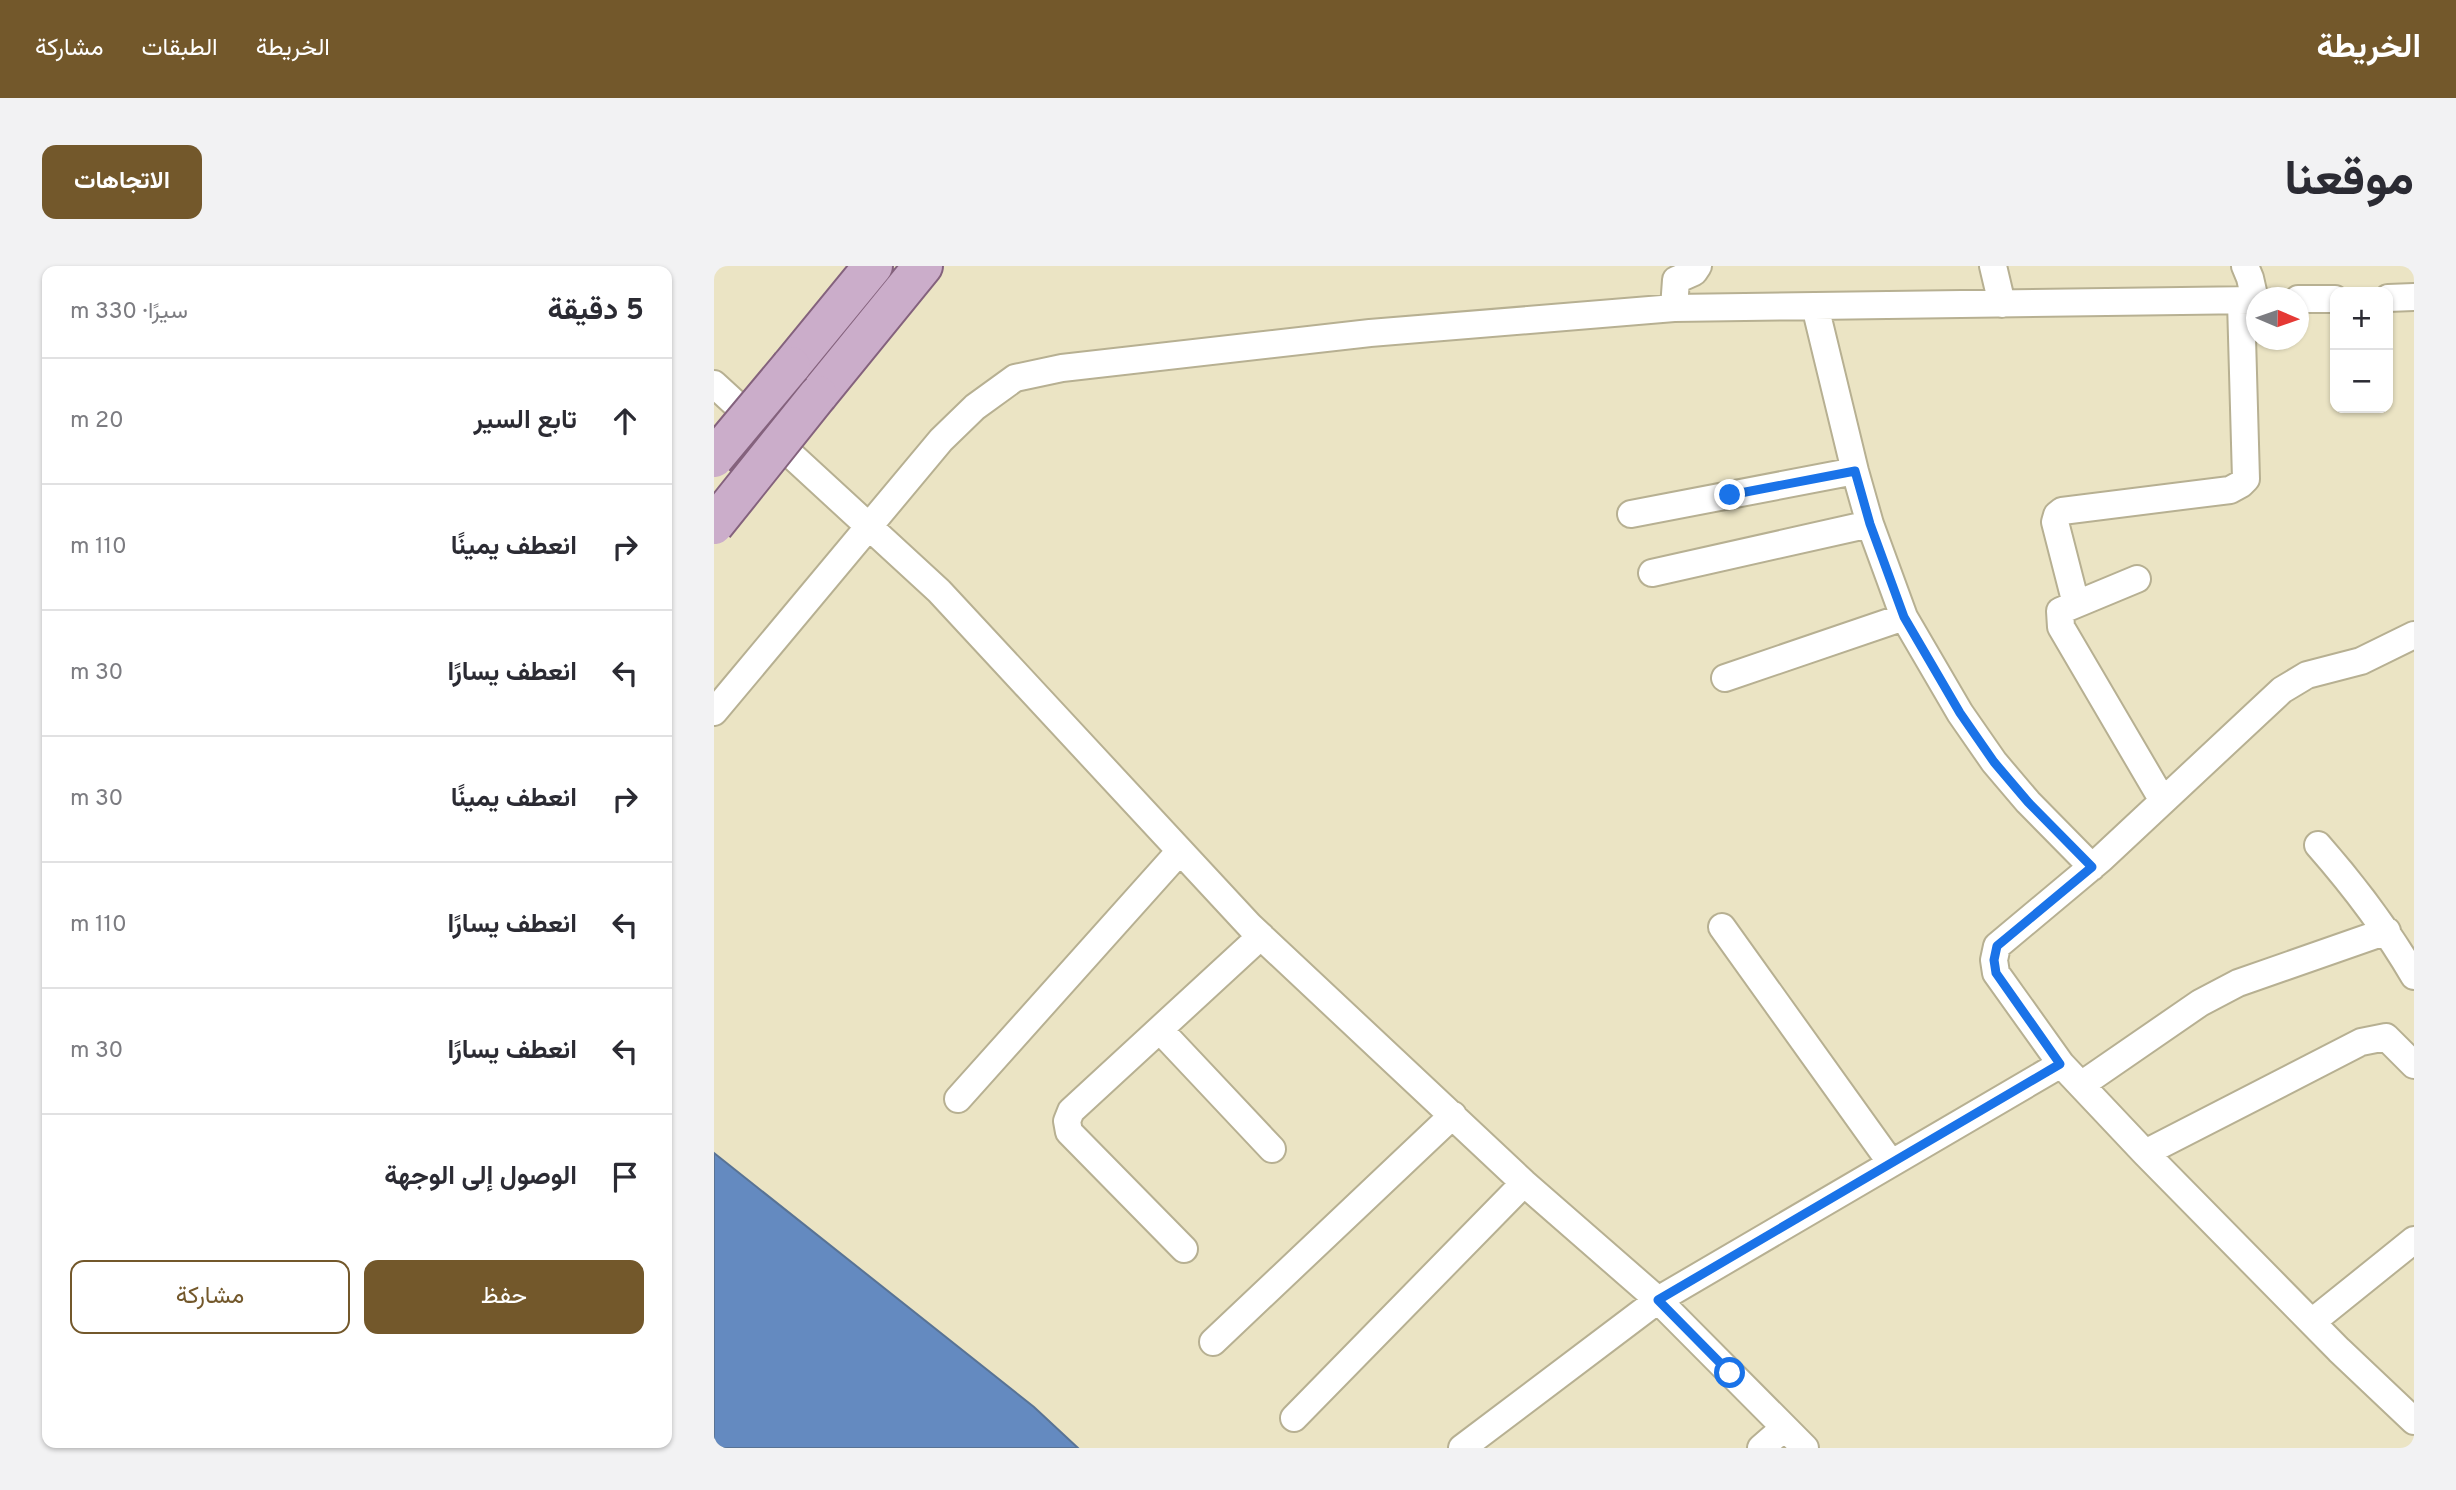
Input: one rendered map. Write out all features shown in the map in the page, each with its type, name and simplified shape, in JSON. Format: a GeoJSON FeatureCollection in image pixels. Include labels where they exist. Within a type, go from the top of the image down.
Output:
{"type":"FeatureCollection","features":[{"type":"Feature","properties":{"kind":"main road"},"geometry":{"type":"LineString","coordinates":[[714,458],[873,266]]}},
{"type":"Feature","properties":{"kind":"main road"},"geometry":{"type":"LineString","coordinates":[[714,525],[923,266]]}},
{"type":"Feature","properties":{"kind":"street"},"geometry":{"type":"LineString","coordinates":[[1674,308],[1676,280],[1694,272],[1698,266]]}},
{"type":"Feature","properties":{"kind":"street"},"geometry":{"type":"LineString","coordinates":[[1993,266],[2002,304]]}},
{"type":"Feature","properties":{"kind":"street"},"geometry":{"type":"LineString","coordinates":[[2245,266],[2250,287]]}},
{"type":"Feature","properties":{"kind":"street"},"geometry":{"type":"LineString","coordinates":[[2393,298],[2414,298]]}},
{"type":"Feature","properties":{"kind":"street"},"geometry":{"type":"LineString","coordinates":[[2309,299],[2330,299]]}},
{"type":"Feature","properties":{"kind":"street"},"geometry":{"type":"LineString","coordinates":[[714,712],[941,440],[975,407],[1015,378],[1062,368],[1356,335],[1674,308],[2246,301]]}},
{"type":"Feature","properties":{"kind":"street"},"geometry":{"type":"LineString","coordinates":[[1815,306],[1870,524],[1904,617],[1960,713],[1994,762],[2028,802],[2092,867]]}},
{"type":"Feature","properties":{"kind":"street"},"geometry":{"type":"LineString","coordinates":[[2076,604],[2055,522],[2062,511],[2230,490],[2246,478],[2250,350]]}},
{"type":"Feature","properties":{"kind":"street"},"geometry":{"type":"LineString","coordinates":[[714,384],[939,591],[1261,936],[1524,1183],[1658,1300],[1805,1448]]}},
{"type":"Feature","properties":{"kind":"street"},"geometry":{"type":"LineString","coordinates":[[1631,514],[1855,471]]}},
{"type":"Feature","properties":{"kind":"street"},"geometry":{"type":"LineString","coordinates":[[1653,573],[1870,524]]}},
{"type":"Feature","properties":{"kind":"street"},"geometry":{"type":"LineString","coordinates":[[2137,579],[2060,611],[2061,627],[2164,801]]}},
{"type":"Feature","properties":{"kind":"street"},"geometry":{"type":"LineString","coordinates":[[1725,678],[1904,617]]}},
{"type":"Feature","properties":{"kind":"street"},"geometry":{"type":"LineString","coordinates":[[2414,635],[2361,661],[2294,681],[2092,867],[1997,946],[1994,960],[1996,973],[2006,990],[2060,1064],[2312,1322],[2414,1421]]}},
{"type":"Feature","properties":{"kind":"street"},"geometry":{"type":"LineString","coordinates":[[2318,845],[2357,890],[2414,976]]}},
{"type":"Feature","properties":{"kind":"street"},"geometry":{"type":"LineString","coordinates":[[958,1099],[1180,851]]}},
{"type":"Feature","properties":{"kind":"street"},"geometry":{"type":"LineString","coordinates":[[1722,927],[1891,1163]]}},
{"type":"Feature","properties":{"kind":"street"},"geometry":{"type":"LineString","coordinates":[[2081,1086],[2200,1003],[2238,983],[2387,932]]}},
{"type":"Feature","properties":{"kind":"street"},"geometry":{"type":"LineString","coordinates":[[1184,1250],[1069,1132],[1067,1121],[1071,1111],[1261,936]]}},
{"type":"Feature","properties":{"kind":"street"},"geometry":{"type":"LineString","coordinates":[[1160,1030],[1272,1149]]}},
{"type":"Feature","properties":{"kind":"street"},"geometry":{"type":"LineString","coordinates":[[2145,1153],[2361,1042],[2386,1037],[2410,1054]]}},
{"type":"Feature","properties":{"kind":"street"},"geometry":{"type":"LineString","coordinates":[[1475,1444],[1658,1300],[2060,1064]]}},
{"type":"Feature","properties":{"kind":"street"},"geometry":{"type":"LineString","coordinates":[[1213,1342],[1453,1115]]}},
{"type":"Feature","properties":{"kind":"street"},"geometry":{"type":"LineString","coordinates":[[1294,1418],[1524,1183]]}},
{"type":"Feature","properties":{"kind":"street"},"geometry":{"type":"LineString","coordinates":[[2312,1322],[2414,1240]]}},
{"type":"Feature","properties":{"kind":"street"},"geometry":{"type":"LineString","coordinates":[[1760,1448],[1784,1428]]}},
{"type":"Feature","properties":{"kind":"water"},"geometry":{"type":"Polygon","coordinates":[[[714,1153],[1034,1407],[1078,1448],[714,1448],[714,1153]]]}},
{"type":"Feature","properties":{"kind":"route"},"geometry":{"type":"LineString","coordinates":[[1730,495],[1855,471],[1870,524],[1904,617],[1960,713],[1994,762],[2028,802],[2092,867],[1997,946],[1994,960],[1996,973],[2006,990],[2060,1064],[1658,1300],[1730,1373]]}}]}
